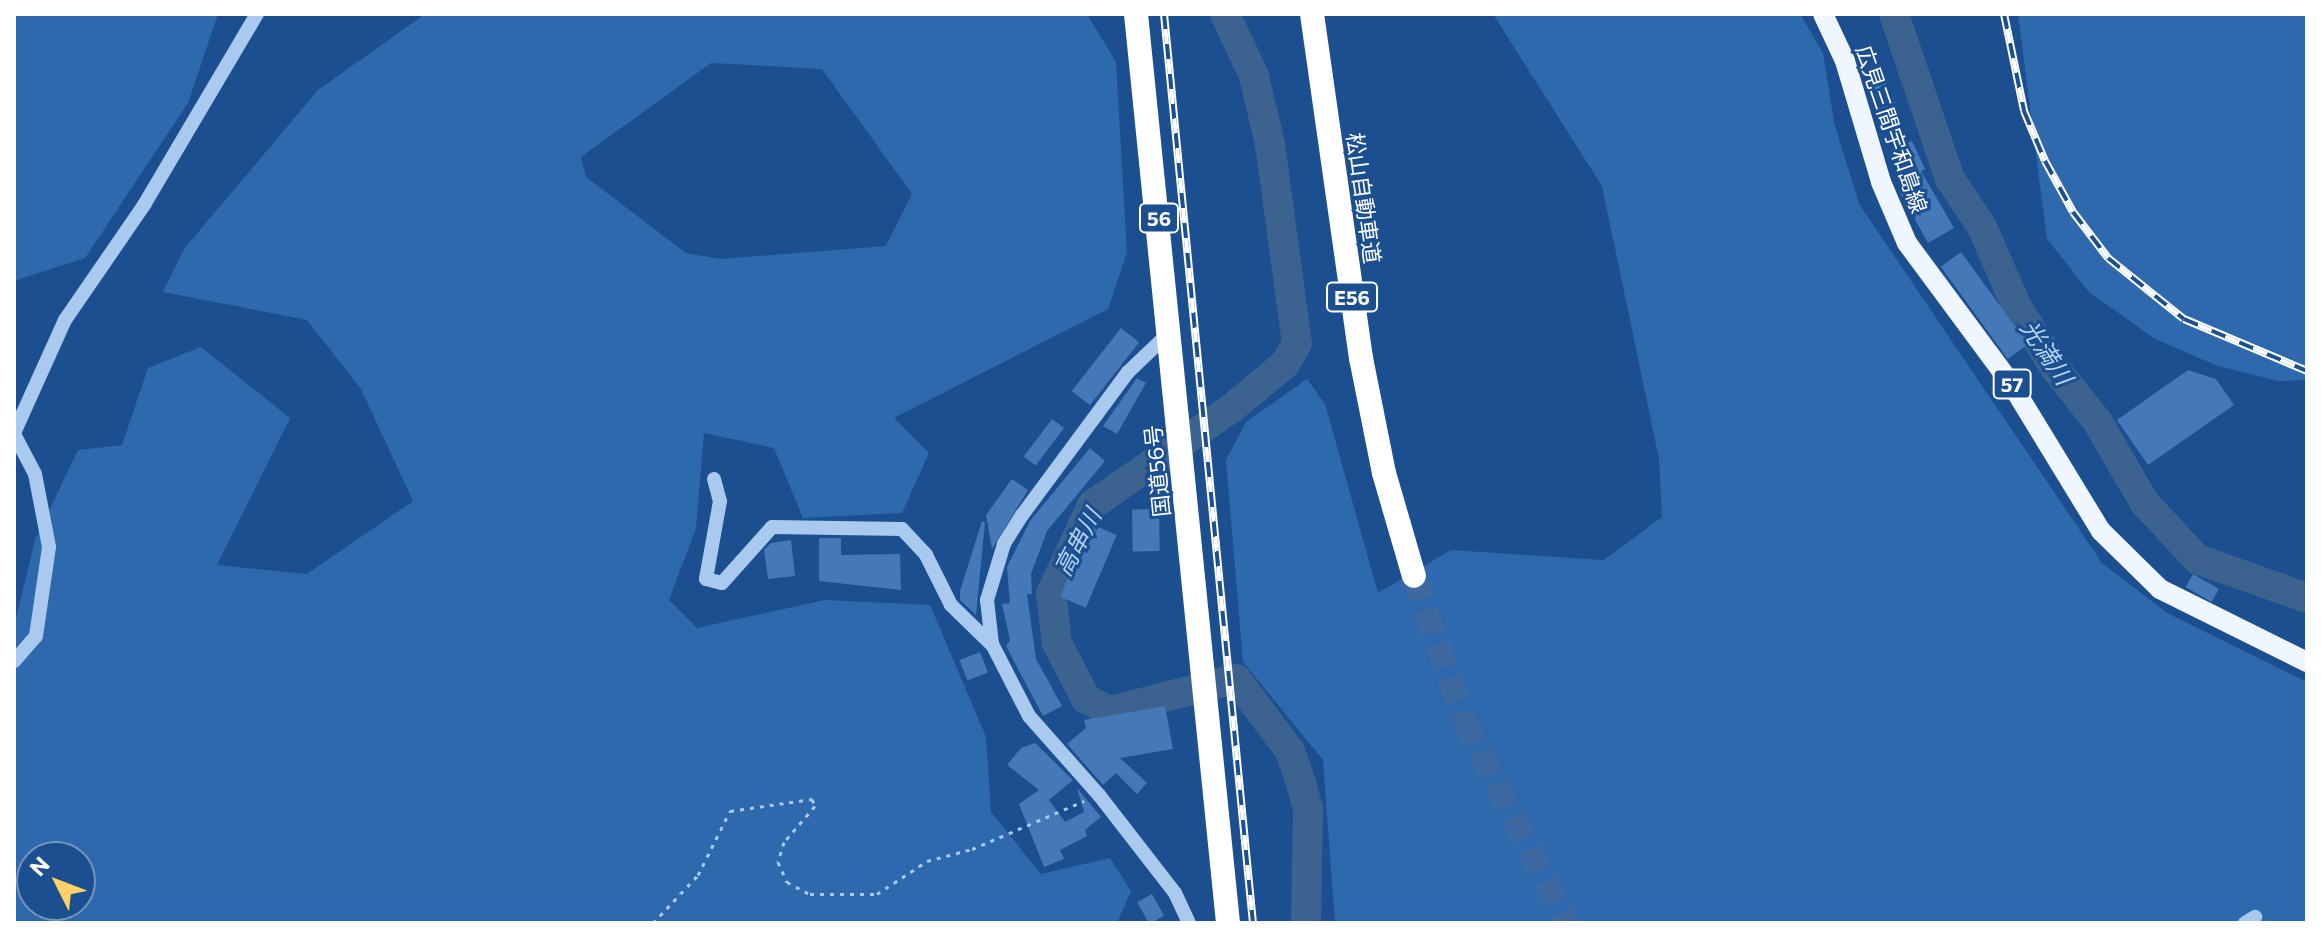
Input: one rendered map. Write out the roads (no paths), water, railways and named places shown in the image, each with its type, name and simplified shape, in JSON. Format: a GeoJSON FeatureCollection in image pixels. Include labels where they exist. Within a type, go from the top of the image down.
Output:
{"type":"FeatureCollection","features":[{"type":"Feature","properties":{"kind":"highway","name":"国道56号"},"geometry":{"type":"LineString","coordinates":[[1136,14],[1172,330],[1178,423],[1228,923]]}},
{"type":"Feature","properties":{"kind":"highway","name":"松山自動車道"},"geometry":{"type":"LineString","coordinates":[[1312,14],[1361,358],[1384,473],[1414,576]]}},
{"type":"Feature","properties":{"kind":"main road","name":"広見三間宇和島線"},"geometry":{"type":"LineString","coordinates":[[1823,14],[1845,61],[1881,182],[1907,243],[2010,382],[2101,531],[2160,589],[2307,662]]}},
{"type":"Feature","properties":{"kind":"street"},"geometry":{"type":"LineString","coordinates":[[14,661],[36,636],[49,547],[35,474],[14,433],[65,320],[144,205],[257,14]]}},
{"type":"Feature","properties":{"kind":"street"},"geometry":{"type":"LineString","coordinates":[[992,644],[987,600],[1004,544],[1128,372],[1172,330]]}},
{"type":"Feature","properties":{"kind":"street"},"geometry":{"type":"LineString","coordinates":[[714,479],[720,501],[706,579],[722,583],[772,527],[902,529],[926,555],[951,605],[992,644],[1029,716],[1099,795],[1175,893],[1189,923]]}},
{"type":"Feature","properties":{"kind":"waterway","name":"高串川"},"geometry":{"type":"LineString","coordinates":[[1225,14],[1254,76],[1270,144],[1297,343],[1285,364],[1232,408],[1092,505],[1051,594],[1057,643],[1086,699],[1110,711],[1236,679],[1290,751],[1301,783],[1308,809],[1306,923]]}},
{"type":"Feature","properties":{"kind":"waterway","name":"光満川"},"geometry":{"type":"LineString","coordinates":[[1894,14],[1950,179],[1982,227],[2017,307],[2055,368],[2097,421],[2145,503],[2197,559],[2307,598]]}},
{"type":"Feature","properties":{"kind":"tunnel"},"geometry":{"type":"LineString","coordinates":[[1414,576],[1464,720],[1567,923]]}},
{"type":"Feature","properties":{"kind":"railway"},"geometry":{"type":"LineString","coordinates":[[1164,14],[1253,923]]}},
{"type":"Feature","properties":{"kind":"railway"},"geometry":{"type":"LineString","coordinates":[[2004,14],[2024,111],[2045,161],[2073,212],[2108,258],[2184,319],[2307,371]]}}]}
